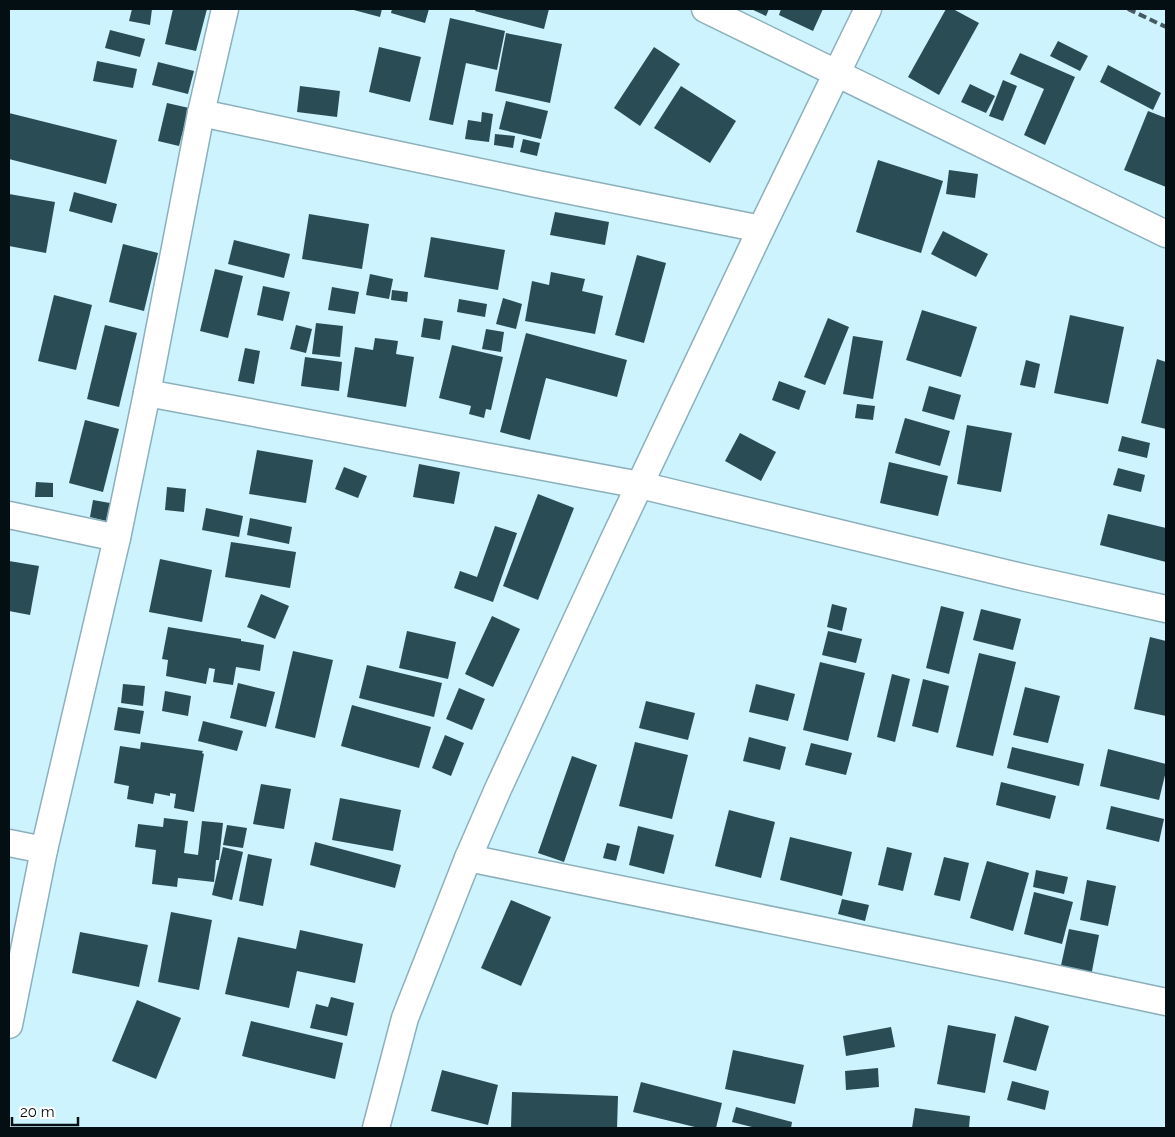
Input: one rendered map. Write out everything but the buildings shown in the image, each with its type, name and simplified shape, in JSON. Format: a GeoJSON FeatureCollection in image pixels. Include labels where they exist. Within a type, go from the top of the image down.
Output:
{"type":"FeatureCollection","features":[{"type":"Feature","properties":{"kind":"street"},"geometry":{"type":"LineString","coordinates":[[9,1025],[44,850],[117,538],[201,113],[225,9]]}},
{"type":"Feature","properties":{"kind":"street"},"geometry":{"type":"LineString","coordinates":[[705,9],[1166,234]]}},
{"type":"Feature","properties":{"kind":"street"},"geometry":{"type":"LineString","coordinates":[[376,1128],[405,1018],[468,858],[498,788],[761,229],[868,9]]}},
{"type":"Feature","properties":{"kind":"street"},"geometry":{"type":"LineString","coordinates":[[201,113],[761,229]]}},
{"type":"Feature","properties":{"kind":"street"},"geometry":{"type":"LineString","coordinates":[[147,393],[640,485],[1166,609]]}},
{"type":"Feature","properties":{"kind":"street"},"geometry":{"type":"LineString","coordinates":[[9,515],[117,538]]}},
{"type":"Feature","properties":{"kind":"street"},"geometry":{"type":"LineString","coordinates":[[9,843],[44,850]]}},
{"type":"Feature","properties":{"kind":"street"},"geometry":{"type":"LineString","coordinates":[[468,858],[1166,1002]]}},
{"type":"Feature","properties":{"kind":"railway"},"geometry":{"type":"LineString","coordinates":[[1128,9],[1166,27]]}}]}
